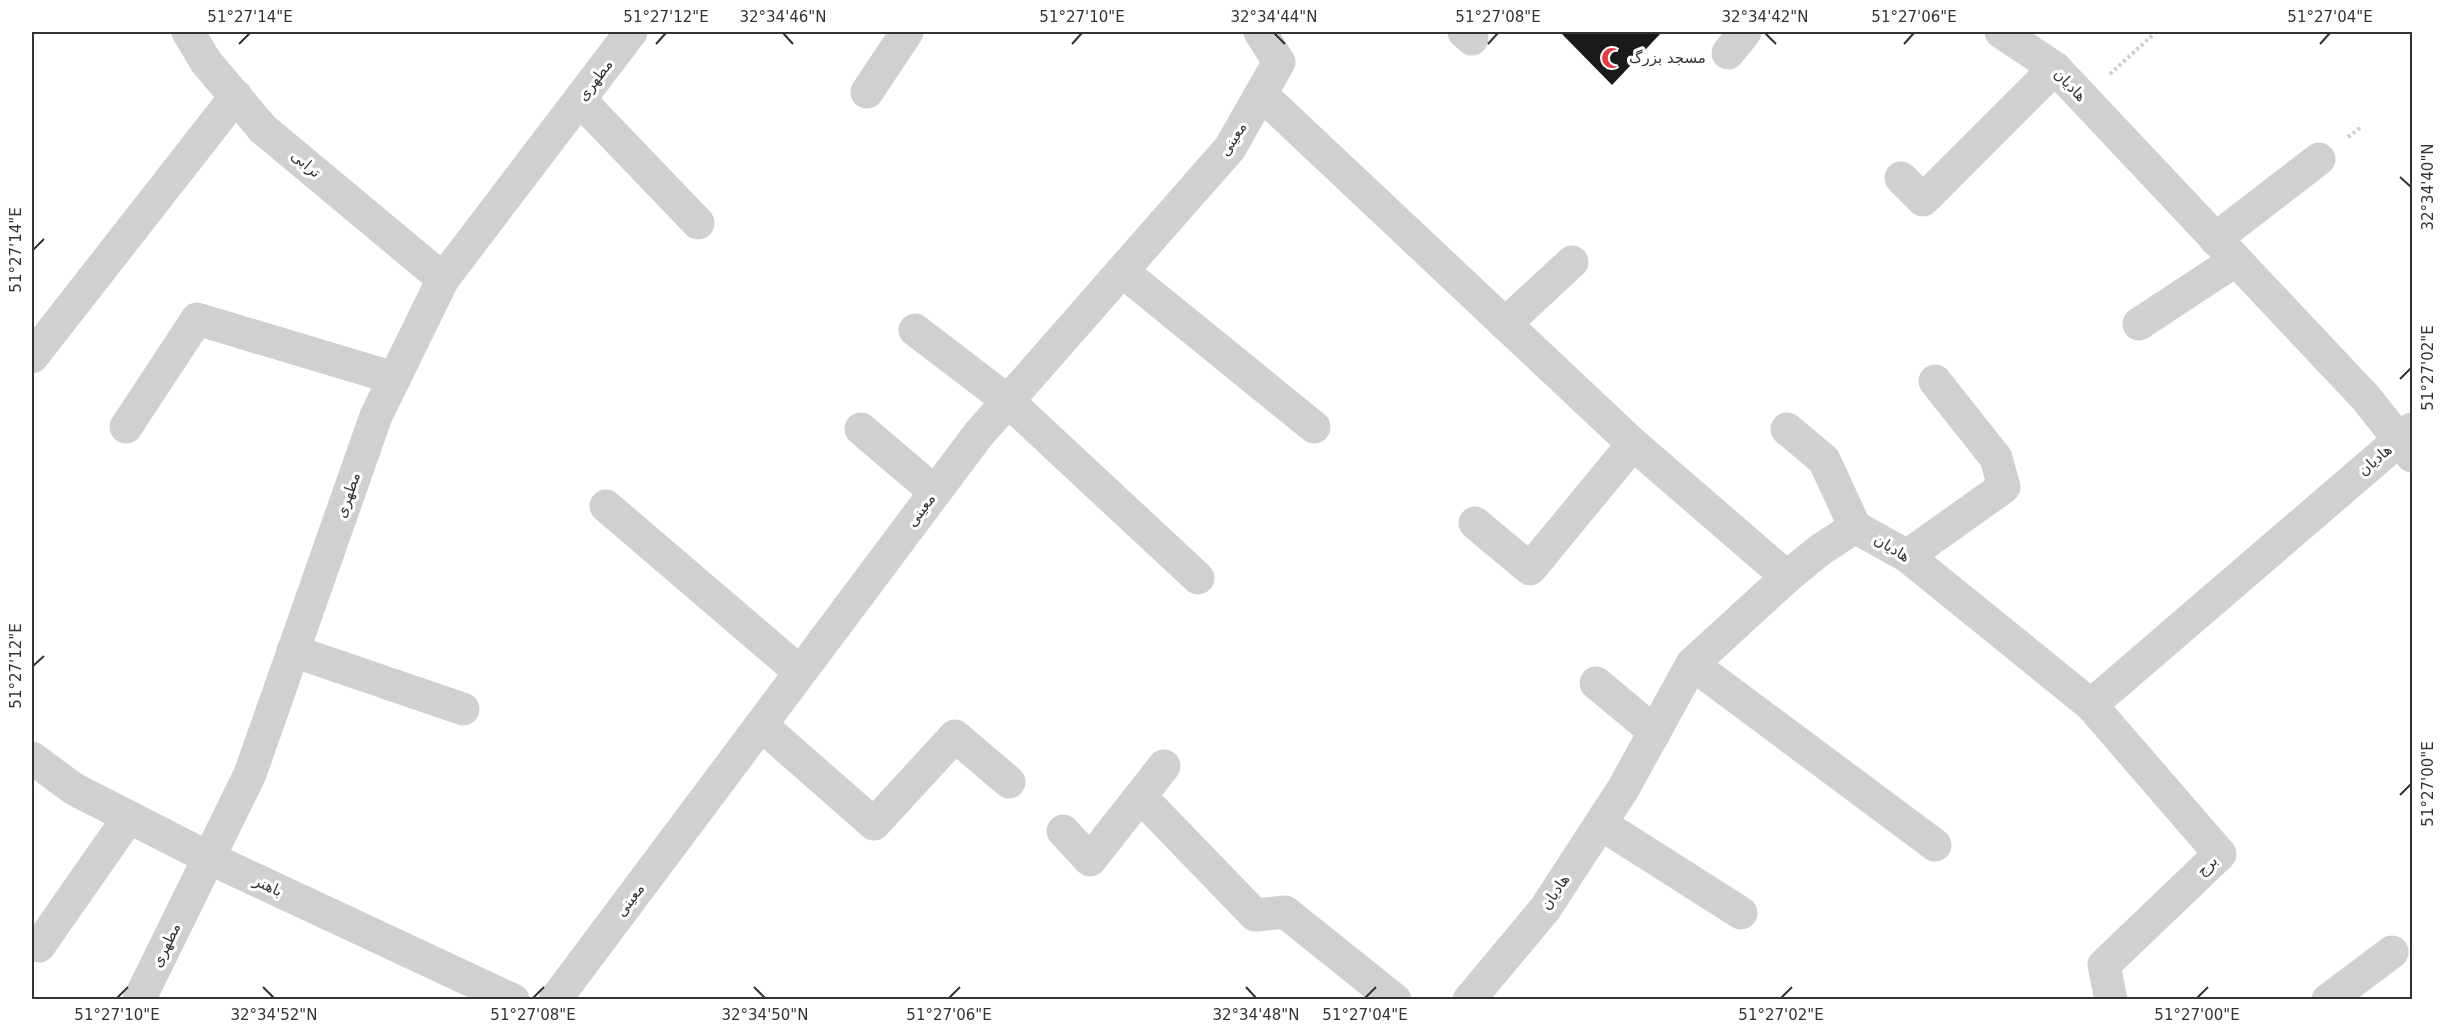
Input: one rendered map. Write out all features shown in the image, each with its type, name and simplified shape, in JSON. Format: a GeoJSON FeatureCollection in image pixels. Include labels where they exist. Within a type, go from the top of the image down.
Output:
{"type":"FeatureCollection","features":[{"type":"Feature","properties":{"kind":"street","name":"ترابی"},"geometry":{"type":"LineString","coordinates":[[188,32],[207,62],[263,129],[443,279]]}},
{"type":"Feature","properties":{"kind":"street","name":"مطهری"},"geometry":{"type":"LineString","coordinates":[[139,999],[250,774],[376,416],[443,279],[631,32]]}},
{"type":"Feature","properties":{"kind":"street"},"geometry":{"type":"LineString","coordinates":[[867,92],[907,32]]}},
{"type":"Feature","properties":{"kind":"street","name":"معینی"},"geometry":{"type":"LineString","coordinates":[[555,999],[978,435],[1230,148],[1279,63],[1260,32]]}},
{"type":"Feature","properties":{"kind":"street","name":"هادیان"},"geometry":{"type":"LineString","coordinates":[[1468,999],[1545,909],[1623,789],[1692,664],[1787,577],[1820,550],[1855,527],[1907,556],[2091,705],[2408,442],[2055,68],[2001,32]]}},
{"type":"Feature","properties":{"kind":"street"},"geometry":{"type":"LineString","coordinates":[[1900,178],[1923,200],[2055,68]]}},
{"type":"Feature","properties":{"kind":"street"},"geometry":{"type":"LineString","coordinates":[[1261,94],[1634,444],[1787,577]]}},
{"type":"Feature","properties":{"kind":"street"},"geometry":{"type":"LineString","coordinates":[[32,357],[236,96]]}},
{"type":"Feature","properties":{"kind":"street"},"geometry":{"type":"LineString","coordinates":[[580,100],[698,223]]}},
{"type":"Feature","properties":{"kind":"street"},"geometry":{"type":"LineString","coordinates":[[2139,324],[2226,249],[2319,159]]}},
{"type":"Feature","properties":{"kind":"street"},"geometry":{"type":"LineString","coordinates":[[1505,324],[1572,262]]}},
{"type":"Feature","properties":{"kind":"street"},"geometry":{"type":"LineString","coordinates":[[1122,271],[1314,427]]}},
{"type":"Feature","properties":{"kind":"street"},"geometry":{"type":"LineString","coordinates":[[126,427],[197,319],[394,378]]}},
{"type":"Feature","properties":{"kind":"street"},"geometry":{"type":"LineString","coordinates":[[915,330],[1008,401],[1198,578]]}},
{"type":"Feature","properties":{"kind":"street"},"geometry":{"type":"LineString","coordinates":[[1907,556],[2004,487],[1996,458],[1935,381]]}},
{"type":"Feature","properties":{"kind":"street"},"geometry":{"type":"LineString","coordinates":[[861,429],[935,492]]}},
{"type":"Feature","properties":{"kind":"street"},"geometry":{"type":"LineString","coordinates":[[1787,429],[1824,460],[1855,527]]}},
{"type":"Feature","properties":{"kind":"street"},"geometry":{"type":"LineString","coordinates":[[1475,523],[1530,569],[1634,444]]}},
{"type":"Feature","properties":{"kind":"street"},"geometry":{"type":"LineString","coordinates":[[606,506],[800,672]]}},
{"type":"Feature","properties":{"kind":"street"},"geometry":{"type":"LineString","coordinates":[[293,651],[463,708]]}},
{"type":"Feature","properties":{"kind":"street"},"geometry":{"type":"LineString","coordinates":[[1692,664],[1935,845]]}},
{"type":"Feature","properties":{"kind":"street"},"geometry":{"type":"LineString","coordinates":[[1596,683],[1655,732]]}},
{"type":"Feature","properties":{"kind":"street","name":"برج"},"geometry":{"type":"LineString","coordinates":[[2091,705],[2220,854],[2104,965],[2111,999]]}},
{"type":"Feature","properties":{"kind":"street"},"geometry":{"type":"LineString","coordinates":[[760,725],[874,824],[955,736],[1009,782]]}},
{"type":"Feature","properties":{"kind":"street","name":"باهنر"},"geometry":{"type":"LineString","coordinates":[[32,758],[74,789],[209,858],[497,996]]}},
{"type":"Feature","properties":{"kind":"street"},"geometry":{"type":"LineString","coordinates":[[1063,831],[1090,860],[1164,765]]}},
{"type":"Feature","properties":{"kind":"street"},"geometry":{"type":"LineString","coordinates":[[1140,796],[1255,915],[1285,912],[1395,999]]}},
{"type":"Feature","properties":{"kind":"street"},"geometry":{"type":"LineString","coordinates":[[39,946],[129,817]]}},
{"type":"Feature","properties":{"kind":"street"},"geometry":{"type":"LineString","coordinates":[[1601,824],[1741,913]]}},
{"type":"Feature","properties":{"kind":"street"},"geometry":{"type":"LineString","coordinates":[[2328,999],[2392,952]]}},
{"type":"Feature","properties":{"kind":"path"},"geometry":{"type":"LineString","coordinates":[[2083,98],[2156,32]]}},
{"type":"Feature","properties":{"kind":"building","name":"مسجد بزرگ"},"geometry":{"type":"Polygon","coordinates":[[[1560,32],[1662,32],[1612,85],[1560,32]]]}},
{"type":"Feature","properties":{"kind":"place","name":"مسجد بزرگ"},"geometry":{"type":"Point","coordinates":[1612,58]}}]}
